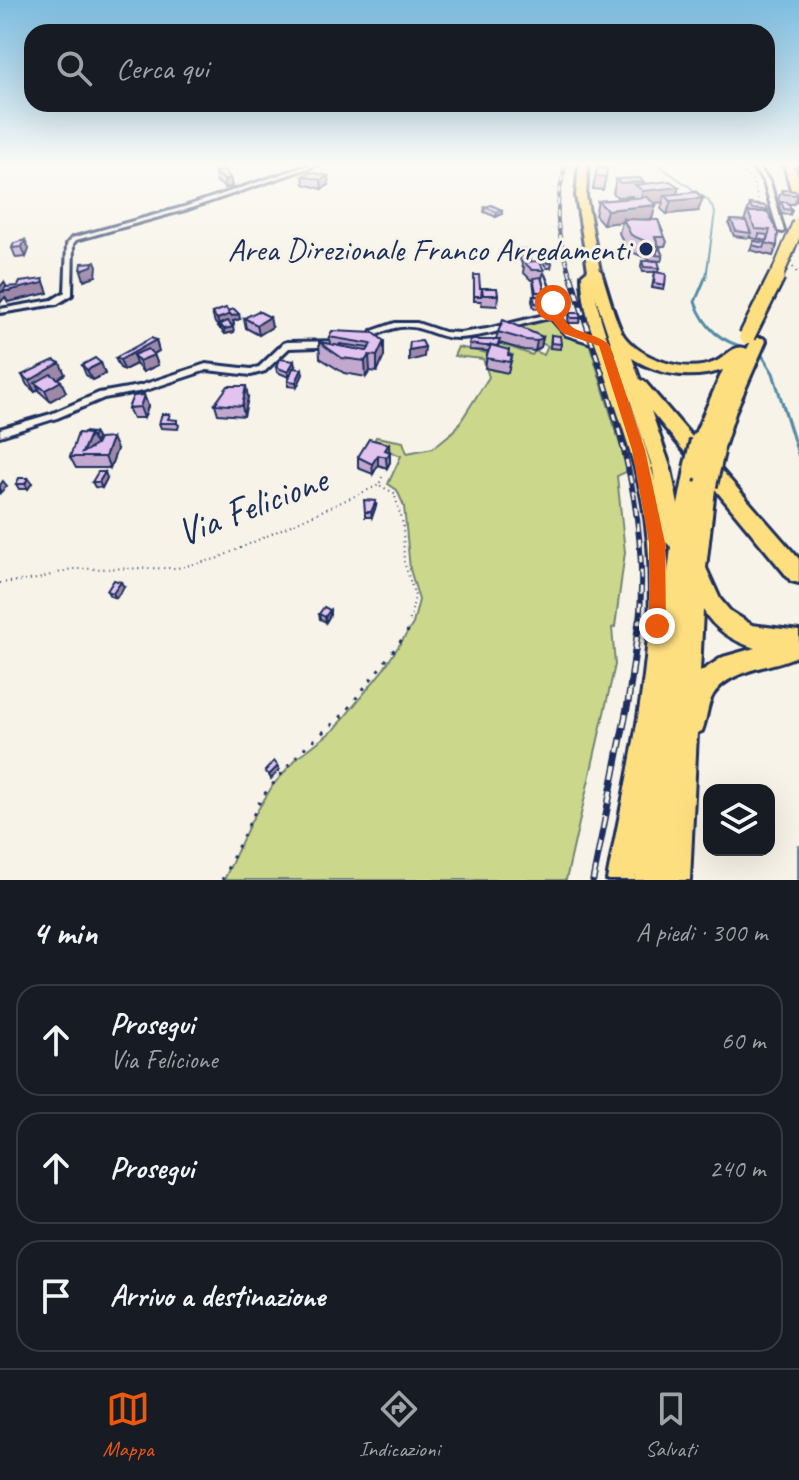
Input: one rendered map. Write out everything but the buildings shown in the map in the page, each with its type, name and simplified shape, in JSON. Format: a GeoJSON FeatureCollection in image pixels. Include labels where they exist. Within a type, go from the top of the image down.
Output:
{"type":"FeatureCollection","features":[{"type":"Feature","properties":{"kind":"highway"},"geometry":{"type":"LineString","coordinates":[[650,880],[676,579],[707,446],[740,360],[792,247],[796,226]]}},
{"type":"Feature","properties":{"kind":"highway"},"geometry":{"type":"LineString","coordinates":[[605,340],[645,359],[684,370],[740,360],[795,260]]}},
{"type":"Feature","properties":{"kind":"highway"},"geometry":{"type":"LineString","coordinates":[[605,340],[627,363],[653,406],[799,574]]}},
{"type":"Feature","properties":{"kind":"highway"},"geometry":{"type":"LineString","coordinates":[[627,363],[669,496],[676,579]]}},
{"type":"Feature","properties":{"kind":"highway"},"geometry":{"type":"LineString","coordinates":[[675,880],[700,477]]}},
{"type":"Feature","properties":{"kind":"highway"},"geometry":{"type":"LineString","coordinates":[[698,531],[704,595],[712,608],[733,627],[757,639],[799,642]]}},
{"type":"Feature","properties":{"kind":"highway"},"geometry":{"type":"LineString","coordinates":[[675,880],[693,714],[701,691],[723,668],[781,652],[799,642]]}},
{"type":"Feature","properties":{"kind":"main road"},"geometry":{"type":"LineString","coordinates":[[583,205],[594,271],[588,275],[588,290],[642,463],[651,501],[659,578],[657,626],[642,748],[621,880]]}},
{"type":"Feature","properties":{"kind":"street"},"geometry":{"type":"LineString","coordinates":[[0,311],[54,302],[69,293],[69,252],[74,239],[195,205]]}},
{"type":"Feature","properties":{"kind":"street"},"geometry":{"type":"LineString","coordinates":[[774,205],[782,229],[796,226]]}},
{"type":"Feature","properties":{"kind":"street"},"geometry":{"type":"LineString","coordinates":[[0,433],[54,416],[102,395],[140,389],[206,367],[251,372],[262,369],[287,345],[364,344],[372,332],[411,325],[448,335],[478,333],[553,315],[569,333],[605,340]]}},
{"type":"Feature","properties":{"kind":"lane"},"geometry":{"type":"LineString","coordinates":[[539,269],[553,303],[553,315]]}},
{"type":"Feature","properties":{"kind":"path"},"geometry":{"type":"LineString","coordinates":[[760,205],[762,211]]}},
{"type":"Feature","properties":{"kind":"path"},"geometry":{"type":"LineString","coordinates":[[795,260],[799,275]]}},
{"type":"Feature","properties":{"kind":"path"},"geometry":{"type":"LineString","coordinates":[[222,880],[262,797],[301,751],[343,715],[364,692],[407,633],[415,596],[404,562],[403,524],[394,493],[379,485],[382,477]]}},
{"type":"Feature","properties":{"kind":"path","name":"Via Felicione"},"geometry":{"type":"LineString","coordinates":[[0,583],[38,579],[71,569],[177,568],[216,559],[275,535],[379,485]]}},
{"type":"Feature","properties":{"kind":"green space"},"geometry":{"type":"Polygon","coordinates":[[[552,315],[562,329],[588,339],[628,471],[617,476],[625,552],[615,627],[612,628],[615,665],[566,880],[224,880],[251,821],[273,785],[297,758],[335,729],[383,670],[413,624],[419,600],[410,569],[404,506],[397,490],[388,484],[401,456],[373,444],[376,437],[403,442],[407,453],[433,448],[455,430],[489,377],[485,365],[492,366],[492,370],[508,372],[513,355],[497,350],[496,342],[532,355],[535,351],[544,355],[548,346],[506,328],[552,315]]]}},
{"type":"Feature","properties":{"kind":"green space"},"geometry":{"type":"Polygon","coordinates":[[[458,347],[496,355],[487,355],[485,365],[483,359],[454,356],[458,347]]]}},
{"type":"Feature","properties":{"kind":"waterway"},"geometry":{"type":"LineString","coordinates":[[706,278],[715,212],[711,205]]}},
{"type":"Feature","properties":{"kind":"waterway"},"geometry":{"type":"LineString","coordinates":[[706,276],[695,302],[704,320],[722,338],[749,349]]}},
{"type":"Feature","properties":{"kind":"waterway"},"geometry":{"type":"LineString","coordinates":[[760,352],[773,373],[799,457]]}},
{"type":"Feature","properties":{"kind":"waterway"},"geometry":{"type":"LineString","coordinates":[[799,847],[799,879]]}},
{"type":"Feature","properties":{"kind":"railway"},"geometry":{"type":"LineString","coordinates":[[558,205],[562,247],[571,278]]}},
{"type":"Feature","properties":{"kind":"railway"},"geometry":{"type":"LineString","coordinates":[[571,276],[611,404],[632,489],[639,533],[639,623]]}},
{"type":"Feature","properties":{"kind":"railway"},"geometry":{"type":"LineString","coordinates":[[593,880],[628,703],[639,621]]}},
{"type":"Feature","properties":{"kind":"place","name":"Area Direzionale Franco Arredamenti"},"geometry":{"type":"Point","coordinates":[646,249]}},
{"type":"Feature","properties":{"kind":"route"},"geometry":{"type":"LineString","coordinates":[[553,303],[553,315],[566,331],[604,344],[639,450],[657,543],[657,626]]}}]}
